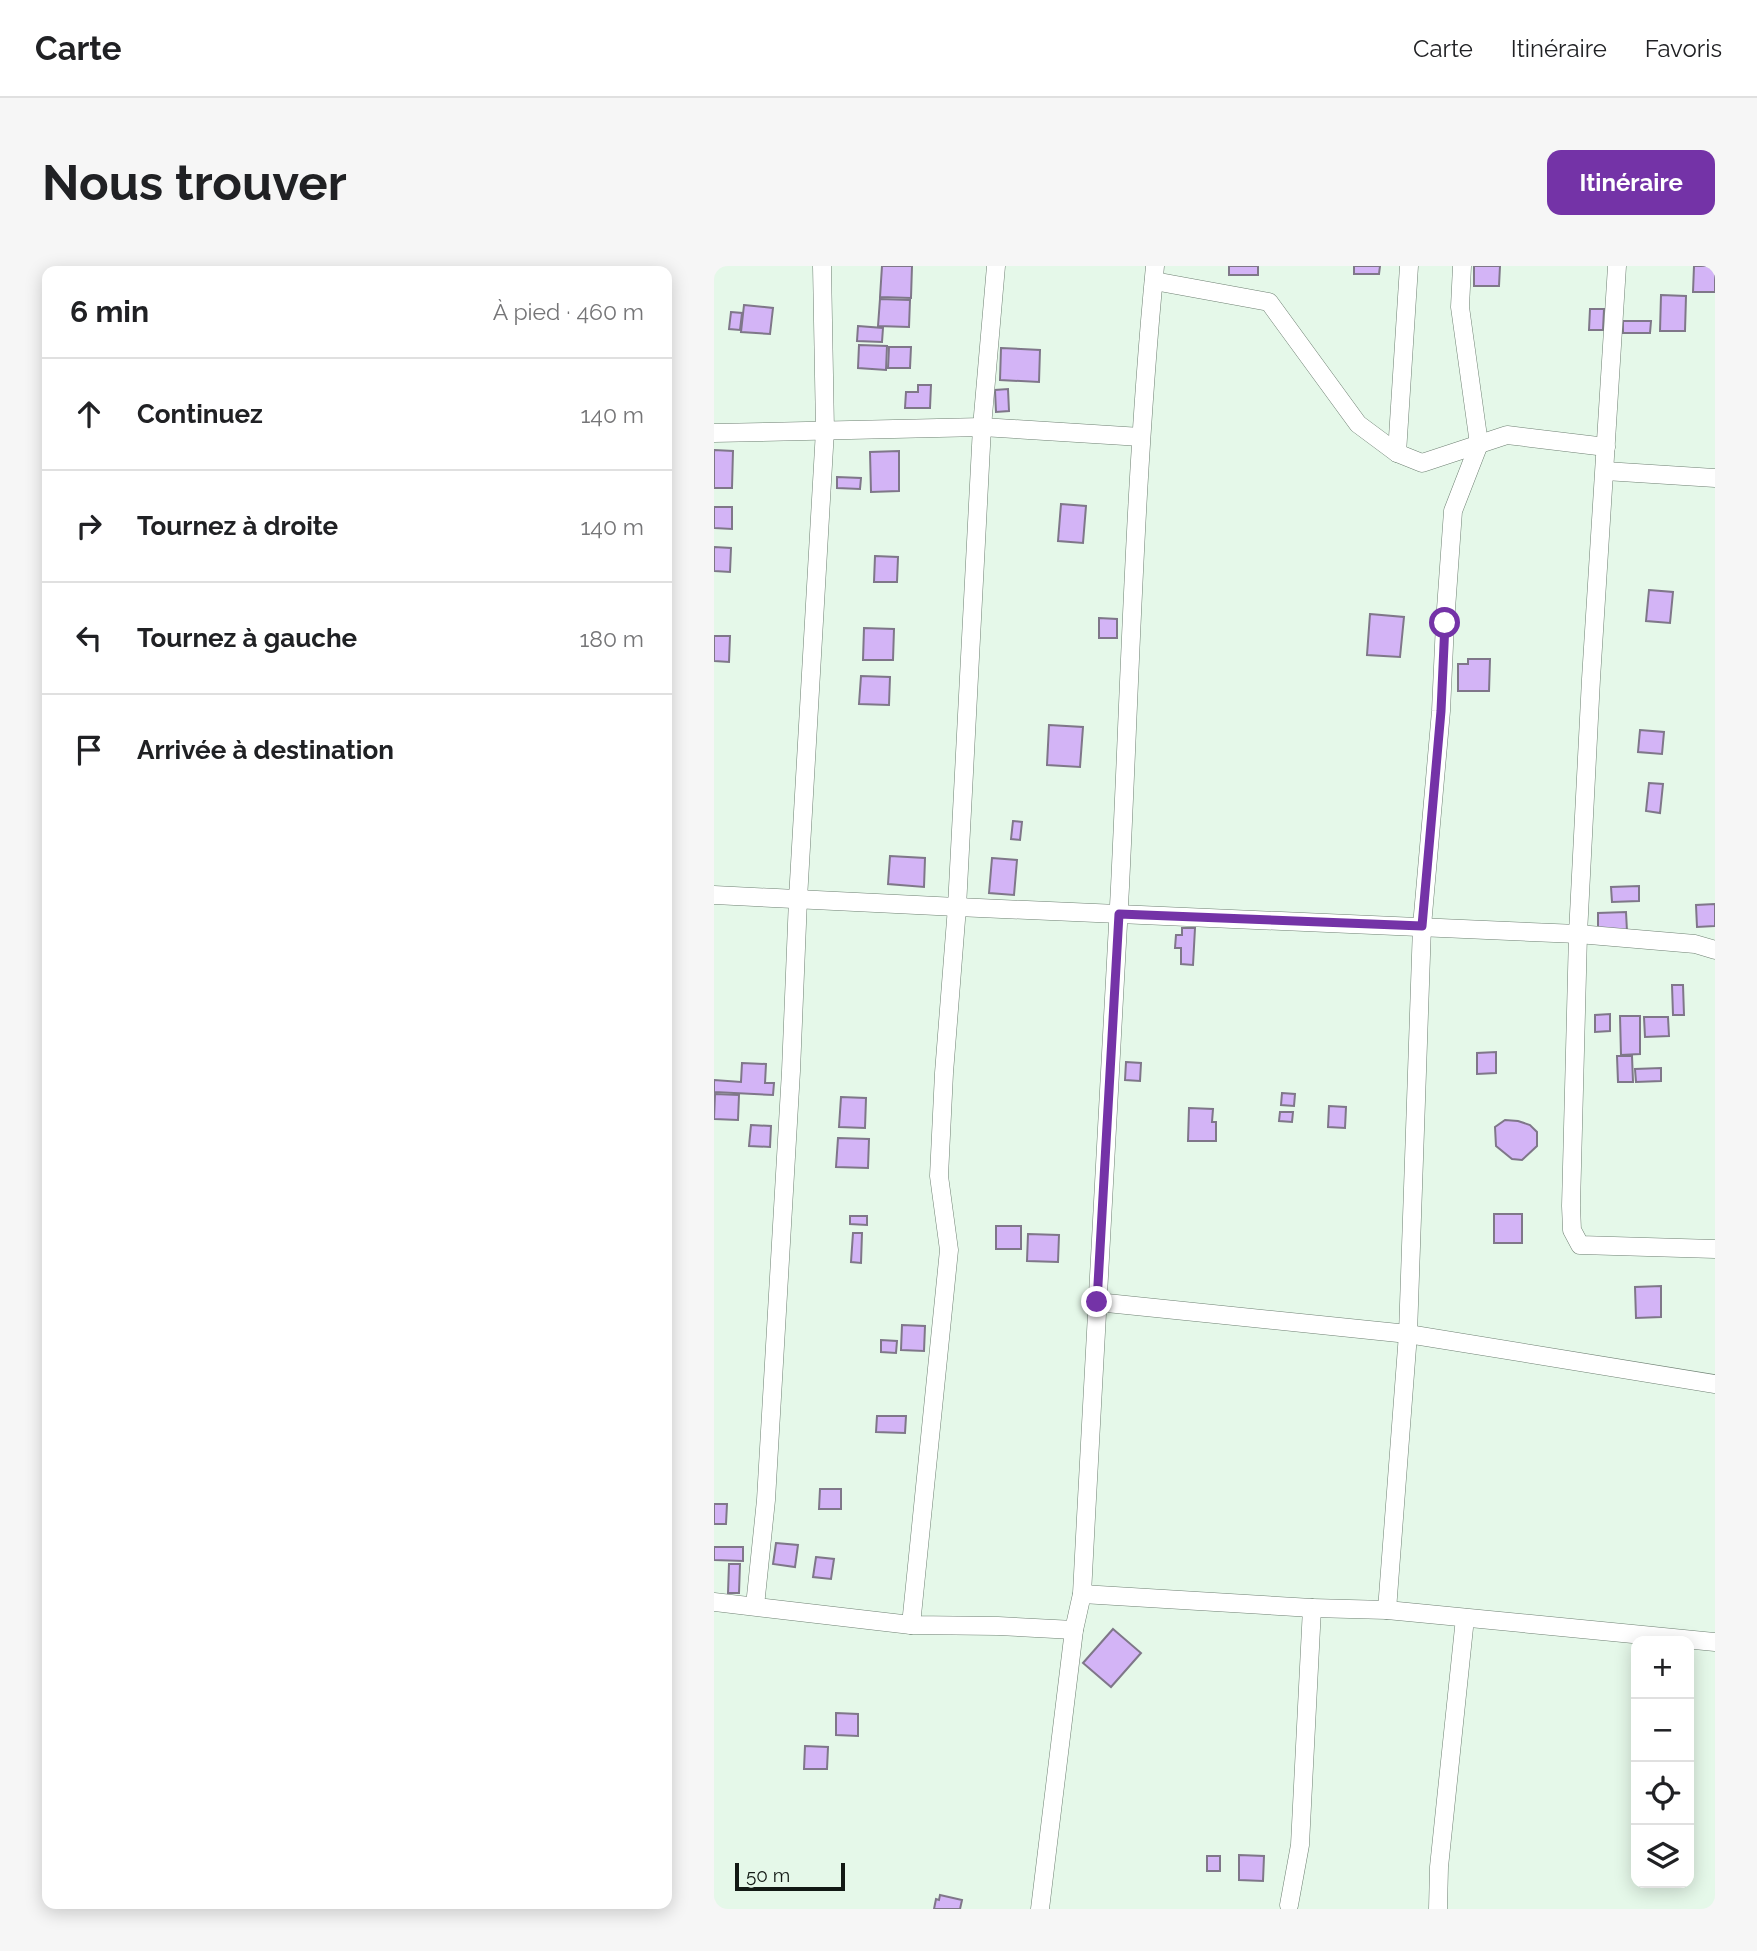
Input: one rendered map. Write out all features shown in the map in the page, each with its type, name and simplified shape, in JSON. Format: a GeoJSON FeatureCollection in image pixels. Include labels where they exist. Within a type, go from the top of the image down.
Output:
{"type":"FeatureCollection","features":[{"type":"Feature","properties":{"kind":"street"},"geometry":{"type":"LineString","coordinates":[[755,1606],[767,1486],[825,430],[822,266]]}},
{"type":"Feature","properties":{"kind":"street"},"geometry":{"type":"LineString","coordinates":[[911,1625],[949,1250],[939,1176],[957,907],[982,426],[996,266]]}},
{"type":"Feature","properties":{"kind":"street"},"geometry":{"type":"LineString","coordinates":[[1397,453],[1409,266]]}},
{"type":"Feature","properties":{"kind":"street"},"geometry":{"type":"LineString","coordinates":[[1387,1610],[1409,1334],[1422,926],[1441,711],[1453,511],[1479,444],[1460,307],[1462,266]]}},
{"type":"Feature","properties":{"kind":"street"},"geometry":{"type":"LineString","coordinates":[[1617,266],[1578,934],[1572,1230],[1580,1245],[1715,1249]]}},
{"type":"Feature","properties":{"kind":"street"},"geometry":{"type":"LineString","coordinates":[[1040,1909],[1074,1630],[1082,1594],[1119,914],[1141,437],[1154,274],[1269,302],[1358,424],[1397,453],[1422,463],[1507,435],[1606,447]]}},
{"type":"Feature","properties":{"kind":"street"},"geometry":{"type":"LineString","coordinates":[[714,433],[982,426],[1141,437]]}},
{"type":"Feature","properties":{"kind":"street"},"geometry":{"type":"LineString","coordinates":[[1605,471],[1715,478]]}},
{"type":"Feature","properties":{"kind":"street"},"geometry":{"type":"LineString","coordinates":[[714,895],[1578,934],[1695,944],[1715,950]]}},
{"type":"Feature","properties":{"kind":"street"},"geometry":{"type":"LineString","coordinates":[[1097,1302],[1409,1334],[1715,1384]]}},
{"type":"Feature","properties":{"kind":"street"},"geometry":{"type":"LineString","coordinates":[[1082,1594],[1387,1610],[1715,1642]]}},
{"type":"Feature","properties":{"kind":"street"},"geometry":{"type":"LineString","coordinates":[[714,1602],[911,1625],[1074,1630]]}},
{"type":"Feature","properties":{"kind":"street"},"geometry":{"type":"LineString","coordinates":[[1289,1905],[1300,1845],[1312,1608]]}},
{"type":"Feature","properties":{"kind":"street"},"geometry":{"type":"LineString","coordinates":[[1438,1909],[1439,1867],[1465,1618]]}},
{"type":"Feature","properties":{"kind":"building"},"geometry":{"type":"Polygon","coordinates":[[[882,266],[912,266],[911,298],[880,297],[882,266]]]}},
{"type":"Feature","properties":{"kind":"building"},"geometry":{"type":"Polygon","coordinates":[[[1229,266],[1258,266],[1258,275],[1229,275],[1229,266]]]}},
{"type":"Feature","properties":{"kind":"building"},"geometry":{"type":"Polygon","coordinates":[[[1354,266],[1380,266],[1379,274],[1354,274],[1354,266]]]}},
{"type":"Feature","properties":{"kind":"building"},"geometry":{"type":"Polygon","coordinates":[[[1474,266],[1500,266],[1499,286],[1474,286],[1474,266]]]}},
{"type":"Feature","properties":{"kind":"building"},"geometry":{"type":"Polygon","coordinates":[[[1694,266],[1715,266],[1715,292],[1693,292],[1694,266]]]}},
{"type":"Feature","properties":{"kind":"building"},"geometry":{"type":"Polygon","coordinates":[[[1661,295],[1686,296],[1685,331],[1660,331],[1661,295]]]}},
{"type":"Feature","properties":{"kind":"building"},"geometry":{"type":"Polygon","coordinates":[[[880,299],[910,300],[909,327],[878,326],[880,299]]]}},
{"type":"Feature","properties":{"kind":"building"},"geometry":{"type":"Polygon","coordinates":[[[744,305],[773,308],[770,334],[741,332],[744,305]]]}},
{"type":"Feature","properties":{"kind":"building"},"geometry":{"type":"Polygon","coordinates":[[[1590,309],[1604,309],[1603,330],[1589,330],[1590,309]]]}},
{"type":"Feature","properties":{"kind":"building"},"geometry":{"type":"Polygon","coordinates":[[[731,312],[742,313],[740,330],[729,329],[731,312]]]}},
{"type":"Feature","properties":{"kind":"building"},"geometry":{"type":"Polygon","coordinates":[[[1623,321],[1651,321],[1650,333],[1623,333],[1623,321]]]}},
{"type":"Feature","properties":{"kind":"building"},"geometry":{"type":"Polygon","coordinates":[[[858,326],[883,328],[882,342],[857,341],[858,326]]]}},
{"type":"Feature","properties":{"kind":"building"},"geometry":{"type":"Polygon","coordinates":[[[859,345],[887,346],[886,370],[858,368],[859,345]]]}},
{"type":"Feature","properties":{"kind":"building"},"geometry":{"type":"Polygon","coordinates":[[[889,347],[911,347],[910,368],[888,368],[889,347]]]}},
{"type":"Feature","properties":{"kind":"building"},"geometry":{"type":"Polygon","coordinates":[[[1001,348],[1040,350],[1039,382],[1000,380],[1001,348]]]}},
{"type":"Feature","properties":{"kind":"building"},"geometry":{"type":"Polygon","coordinates":[[[918,385],[931,385],[930,408],[905,408],[906,392],[918,392],[918,385]]]}},
{"type":"Feature","properties":{"kind":"building"},"geometry":{"type":"Polygon","coordinates":[[[1008,389],[1009,411],[996,412],[995,390],[1008,389]]]}},
{"type":"Feature","properties":{"kind":"building"},"geometry":{"type":"Polygon","coordinates":[[[714,450],[733,451],[732,488],[714,488],[714,450]]]}},
{"type":"Feature","properties":{"kind":"building"},"geometry":{"type":"Polygon","coordinates":[[[899,451],[899,491],[871,492],[870,452],[899,451]]]}},
{"type":"Feature","properties":{"kind":"building"},"geometry":{"type":"Polygon","coordinates":[[[837,477],[861,478],[860,489],[837,488],[837,477]]]}},
{"type":"Feature","properties":{"kind":"building"},"geometry":{"type":"Polygon","coordinates":[[[1061,504],[1086,506],[1083,543],[1058,541],[1061,504]]]}},
{"type":"Feature","properties":{"kind":"building"},"geometry":{"type":"Polygon","coordinates":[[[714,507],[732,507],[732,529],[714,528],[714,507]]]}},
{"type":"Feature","properties":{"kind":"building"},"geometry":{"type":"Polygon","coordinates":[[[714,547],[731,548],[730,572],[714,571],[714,547]]]}},
{"type":"Feature","properties":{"kind":"building"},"geometry":{"type":"Polygon","coordinates":[[[875,556],[898,557],[897,582],[874,582],[875,556]]]}},
{"type":"Feature","properties":{"kind":"building"},"geometry":{"type":"Polygon","coordinates":[[[1649,590],[1673,592],[1670,623],[1646,621],[1649,590]]]}},
{"type":"Feature","properties":{"kind":"building"},"geometry":{"type":"Polygon","coordinates":[[[1370,614],[1404,617],[1400,657],[1367,655],[1370,614]]]}},
{"type":"Feature","properties":{"kind":"building"},"geometry":{"type":"Polygon","coordinates":[[[1099,618],[1117,619],[1117,638],[1099,638],[1099,618]]]}},
{"type":"Feature","properties":{"kind":"building"},"geometry":{"type":"Polygon","coordinates":[[[864,628],[894,629],[893,660],[863,660],[864,628]]]}},
{"type":"Feature","properties":{"kind":"building"},"geometry":{"type":"Polygon","coordinates":[[[714,636],[730,636],[729,662],[714,661],[714,636]]]}},
{"type":"Feature","properties":{"kind":"building"},"geometry":{"type":"Polygon","coordinates":[[[1468,659],[1490,659],[1489,691],[1458,691],[1458,664],[1468,664],[1468,659]]]}},
{"type":"Feature","properties":{"kind":"building"},"geometry":{"type":"Polygon","coordinates":[[[861,676],[890,677],[889,705],[859,704],[861,676]]]}},
{"type":"Feature","properties":{"kind":"building"},"geometry":{"type":"Polygon","coordinates":[[[1049,725],[1083,727],[1080,767],[1047,765],[1049,725]]]}},
{"type":"Feature","properties":{"kind":"building"},"geometry":{"type":"Polygon","coordinates":[[[1640,730],[1664,732],[1662,754],[1638,752],[1640,730]]]}},
{"type":"Feature","properties":{"kind":"building"},"geometry":{"type":"Polygon","coordinates":[[[1649,783],[1663,784],[1660,813],[1646,811],[1649,783]]]}},
{"type":"Feature","properties":{"kind":"building"},"geometry":{"type":"Polygon","coordinates":[[[1013,821],[1022,822],[1020,840],[1011,839],[1013,821]]]}},
{"type":"Feature","properties":{"kind":"building"},"geometry":{"type":"Polygon","coordinates":[[[890,856],[925,858],[924,887],[888,884],[890,856]]]}},
{"type":"Feature","properties":{"kind":"building"},"geometry":{"type":"Polygon","coordinates":[[[992,858],[1017,860],[1014,895],[989,893],[992,858]]]}},
{"type":"Feature","properties":{"kind":"building"},"geometry":{"type":"Polygon","coordinates":[[[1639,886],[1639,901],[1612,902],[1611,887],[1639,886]]]}},
{"type":"Feature","properties":{"kind":"building"},"geometry":{"type":"Polygon","coordinates":[[[1715,904],[1715,926],[1697,927],[1696,905],[1715,904]]]}},
{"type":"Feature","properties":{"kind":"building"},"geometry":{"type":"Polygon","coordinates":[[[1626,912],[1627,931],[1598,931],[1598,913],[1626,912]]]}},
{"type":"Feature","properties":{"kind":"building"},"geometry":{"type":"Polygon","coordinates":[[[1182,928],[1195,928],[1193,965],[1181,964],[1181,948],[1175,948],[1176,935],[1182,935],[1182,928]]]}},
{"type":"Feature","properties":{"kind":"building"},"geometry":{"type":"Polygon","coordinates":[[[1672,985],[1683,985],[1684,1015],[1673,1015],[1672,985]]]}},
{"type":"Feature","properties":{"kind":"building"},"geometry":{"type":"Polygon","coordinates":[[[1610,1014],[1610,1031],[1595,1032],[1595,1015],[1610,1014]]]}},
{"type":"Feature","properties":{"kind":"building"},"geometry":{"type":"Polygon","coordinates":[[[1620,1016],[1640,1016],[1640,1054],[1621,1055],[1620,1016]]]}},
{"type":"Feature","properties":{"kind":"building"},"geometry":{"type":"Polygon","coordinates":[[[1644,1017],[1668,1017],[1669,1036],[1645,1037],[1644,1017]]]}},
{"type":"Feature","properties":{"kind":"building"},"geometry":{"type":"Polygon","coordinates":[[[1496,1052],[1496,1073],[1477,1074],[1477,1053],[1496,1052]]]}},
{"type":"Feature","properties":{"kind":"building"},"geometry":{"type":"Polygon","coordinates":[[[1617,1056],[1632,1056],[1633,1082],[1618,1082],[1617,1056]]]}},
{"type":"Feature","properties":{"kind":"building"},"geometry":{"type":"Polygon","coordinates":[[[1126,1062],[1141,1063],[1140,1081],[1125,1080],[1126,1062]]]}},
{"type":"Feature","properties":{"kind":"building"},"geometry":{"type":"Polygon","coordinates":[[[742,1063],[766,1064],[765,1083],[774,1083],[773,1095],[714,1092],[714,1080],[741,1082],[742,1063]]]}},
{"type":"Feature","properties":{"kind":"building"},"geometry":{"type":"Polygon","coordinates":[[[1661,1068],[1661,1081],[1636,1082],[1635,1069],[1661,1068]]]}},
{"type":"Feature","properties":{"kind":"building"},"geometry":{"type":"Polygon","coordinates":[[[1282,1093],[1295,1094],[1294,1106],[1281,1105],[1282,1093]]]}},
{"type":"Feature","properties":{"kind":"building"},"geometry":{"type":"Polygon","coordinates":[[[715,1094],[739,1095],[738,1120],[714,1119],[715,1094]]]}},
{"type":"Feature","properties":{"kind":"building"},"geometry":{"type":"Polygon","coordinates":[[[841,1097],[866,1098],[865,1128],[839,1127],[841,1097]]]}},
{"type":"Feature","properties":{"kind":"building"},"geometry":{"type":"Polygon","coordinates":[[[1329,1106],[1346,1107],[1345,1128],[1328,1127],[1329,1106]]]}},
{"type":"Feature","properties":{"kind":"building"},"geometry":{"type":"Polygon","coordinates":[[[1189,1108],[1213,1109],[1212,1122],[1216,1122],[1216,1141],[1188,1141],[1189,1108]]]}},
{"type":"Feature","properties":{"kind":"building"},"geometry":{"type":"Polygon","coordinates":[[[1280,1112],[1293,1112],[1292,1122],[1279,1121],[1280,1112]]]}},
{"type":"Feature","properties":{"kind":"building"},"geometry":{"type":"Polygon","coordinates":[[[1505,1120],[1530,1125],[1537,1132],[1537,1146],[1522,1160],[1512,1159],[1496,1146],[1495,1127],[1505,1120]]]}},
{"type":"Feature","properties":{"kind":"building"},"geometry":{"type":"Polygon","coordinates":[[[751,1125],[771,1126],[770,1147],[749,1146],[751,1125]]]}},
{"type":"Feature","properties":{"kind":"building"},"geometry":{"type":"Polygon","coordinates":[[[838,1138],[869,1139],[868,1168],[836,1167],[838,1138]]]}},
{"type":"Feature","properties":{"kind":"building"},"geometry":{"type":"Polygon","coordinates":[[[1494,1214],[1522,1214],[1522,1243],[1494,1243],[1494,1214]]]}},
{"type":"Feature","properties":{"kind":"building"},"geometry":{"type":"Polygon","coordinates":[[[850,1216],[867,1216],[867,1225],[850,1224],[850,1216]]]}},
{"type":"Feature","properties":{"kind":"building"},"geometry":{"type":"Polygon","coordinates":[[[996,1226],[1021,1226],[1021,1249],[996,1249],[996,1226]]]}},
{"type":"Feature","properties":{"kind":"building"},"geometry":{"type":"Polygon","coordinates":[[[853,1233],[862,1233],[861,1263],[851,1262],[853,1233]]]}},
{"type":"Feature","properties":{"kind":"building"},"geometry":{"type":"Polygon","coordinates":[[[1028,1234],[1059,1235],[1058,1262],[1027,1261],[1028,1234]]]}},
{"type":"Feature","properties":{"kind":"building"},"geometry":{"type":"Polygon","coordinates":[[[1661,1286],[1661,1317],[1636,1318],[1635,1287],[1661,1286]]]}},
{"type":"Feature","properties":{"kind":"building"},"geometry":{"type":"Polygon","coordinates":[[[902,1325],[925,1326],[924,1351],[901,1350],[902,1325]]]}},
{"type":"Feature","properties":{"kind":"building"},"geometry":{"type":"Polygon","coordinates":[[[881,1340],[897,1341],[896,1353],[881,1352],[881,1340]]]}},
{"type":"Feature","properties":{"kind":"building"},"geometry":{"type":"Polygon","coordinates":[[[877,1416],[906,1416],[905,1433],[876,1432],[877,1416]]]}},
{"type":"Feature","properties":{"kind":"building"},"geometry":{"type":"Polygon","coordinates":[[[820,1489],[841,1489],[841,1509],[819,1509],[820,1489]]]}},
{"type":"Feature","properties":{"kind":"building"},"geometry":{"type":"Polygon","coordinates":[[[714,1504],[727,1504],[726,1524],[714,1524],[714,1504]]]}},
{"type":"Feature","properties":{"kind":"building"},"geometry":{"type":"Polygon","coordinates":[[[776,1543],[798,1545],[795,1567],[773,1564],[776,1543]]]}},
{"type":"Feature","properties":{"kind":"building"},"geometry":{"type":"Polygon","coordinates":[[[714,1547],[743,1547],[743,1561],[714,1560],[714,1547]]]}},
{"type":"Feature","properties":{"kind":"building"},"geometry":{"type":"Polygon","coordinates":[[[816,1557],[834,1559],[831,1579],[813,1577],[816,1557]]]}},
{"type":"Feature","properties":{"kind":"building"},"geometry":{"type":"Polygon","coordinates":[[[729,1564],[740,1564],[739,1593],[728,1593],[729,1564]]]}},
{"type":"Feature","properties":{"kind":"building"},"geometry":{"type":"Polygon","coordinates":[[[1113,1629],[1141,1653],[1111,1687],[1083,1663],[1113,1629]]]}},
{"type":"Feature","properties":{"kind":"building"},"geometry":{"type":"Polygon","coordinates":[[[836,1713],[858,1714],[858,1736],[836,1735],[836,1713]]]}},
{"type":"Feature","properties":{"kind":"building"},"geometry":{"type":"Polygon","coordinates":[[[805,1746],[828,1747],[827,1769],[804,1769],[805,1746]]]}},
{"type":"Feature","properties":{"kind":"building"},"geometry":{"type":"Polygon","coordinates":[[[1239,1855],[1264,1856],[1263,1881],[1239,1880],[1239,1855]]]}},
{"type":"Feature","properties":{"kind":"building"},"geometry":{"type":"Polygon","coordinates":[[[1207,1856],[1220,1856],[1220,1871],[1207,1871],[1207,1856]]]}},
{"type":"Feature","properties":{"kind":"building"},"geometry":{"type":"Polygon","coordinates":[[[940,1895],[962,1900],[960,1909],[934,1909],[936,1899],[939,1900],[940,1895]]]}},
{"type":"Feature","properties":{"kind":"route"},"geometry":{"type":"LineString","coordinates":[[1097,1302],[1119,914],[1422,926],[1441,711],[1445,623]]}}]}
